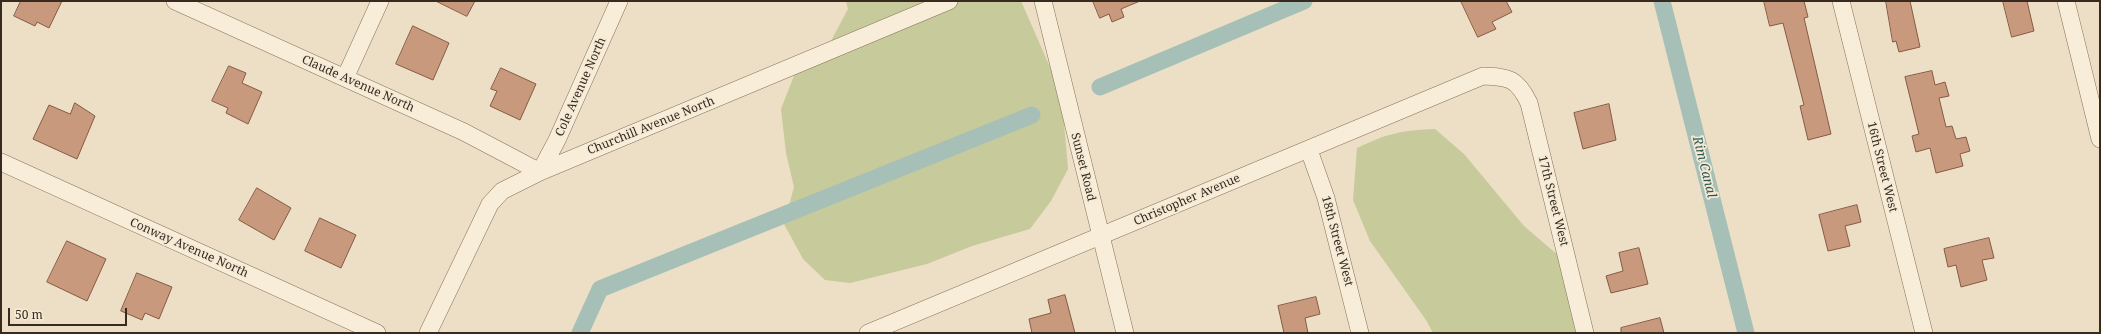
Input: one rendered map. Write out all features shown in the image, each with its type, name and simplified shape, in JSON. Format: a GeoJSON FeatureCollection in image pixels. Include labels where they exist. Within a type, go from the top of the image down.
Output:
{"type":"FeatureCollection","features":[{"type":"Feature","properties":{"kind":"street","name":"Claude Avenue North"},"geometry":{"type":"LineString","coordinates":[[175,1],[464,132],[540,172]]}},
{"type":"Feature","properties":{"kind":"street"},"geometry":{"type":"LineString","coordinates":[[345,78],[380,1]]}},
{"type":"Feature","properties":{"kind":"street","name":"Cole Avenue North"},"geometry":{"type":"LineString","coordinates":[[540,172],[557,140],[619,1]]}},
{"type":"Feature","properties":{"kind":"street","name":"Churchill Avenue North"},"geometry":{"type":"LineString","coordinates":[[428,333],[490,204],[502,191],[540,172],[949,1]]}},
{"type":"Feature","properties":{"kind":"street","name":"Sunset Road"},"geometry":{"type":"LineString","coordinates":[[1043,1],[1125,333]]}},
{"type":"Feature","properties":{"kind":"street","name":"16th Street West"},"geometry":{"type":"LineString","coordinates":[[1841,1],[1924,333]]}},
{"type":"Feature","properties":{"kind":"street"},"geometry":{"type":"LineString","coordinates":[[2066,1],[2100,140]]}},
{"type":"Feature","properties":{"kind":"street","name":"Christopher Avenue"},"geometry":{"type":"LineString","coordinates":[[868,333],[1483,76],[1508,77]]}},
{"type":"Feature","properties":{"kind":"street","name":"17th Street West"},"geometry":{"type":"LineString","coordinates":[[1508,77],[1521,87],[1529,103],[1585,333]]}},
{"type":"Feature","properties":{"kind":"street","name":"18th Street West"},"geometry":{"type":"LineString","coordinates":[[1309,150],[1326,198],[1360,333]]}},
{"type":"Feature","properties":{"kind":"street","name":"Conway Avenue North"},"geometry":{"type":"LineString","coordinates":[[1,162],[377,333]]}},
{"type":"Feature","properties":{"kind":"green space"},"geometry":{"type":"Polygon","coordinates":[[[846,1],[1021,1],[1056,81],[1063,112],[1068,169],[1051,201],[1030,229],[972,246],[927,264],[850,283],[825,280],[803,259],[784,224],[794,187],[786,153],[781,109],[795,73],[831,41],[848,9],[846,1]]]}},
{"type":"Feature","properties":{"kind":"green space"},"geometry":{"type":"Polygon","coordinates":[[[1435,129],[1464,154],[1524,226],[1559,256],[1578,333],[1433,333],[1426,320],[1370,241],[1353,200],[1357,148],[1377,139],[1394,134],[1413,130],[1435,129]]]}},
{"type":"Feature","properties":{"kind":"building"},"geometry":{"type":"Polygon","coordinates":[[[21,1],[62,1],[49,28],[37,22],[35,26],[14,16],[21,1]]]}},
{"type":"Feature","properties":{"kind":"building"},"geometry":{"type":"Polygon","coordinates":[[[436,1],[475,1],[467,16],[436,1]]]}},
{"type":"Feature","properties":{"kind":"building"},"geometry":{"type":"Polygon","coordinates":[[[1093,1],[1140,1],[1121,9],[1124,17],[1112,22],[1109,14],[1100,18],[1093,1]]]}},
{"type":"Feature","properties":{"kind":"building"},"geometry":{"type":"Polygon","coordinates":[[[1461,1],[1506,1],[1512,12],[1492,22],[1496,29],[1478,37],[1461,1]]]}},
{"type":"Feature","properties":{"kind":"building"},"geometry":{"type":"Polygon","coordinates":[[[1764,1],[1804,1],[1808,17],[1804,18],[1831,134],[1808,140],[1800,106],[1804,105],[1783,23],[1770,26],[1764,1]]]}},
{"type":"Feature","properties":{"kind":"building"},"geometry":{"type":"Polygon","coordinates":[[[1886,1],[1910,1],[1920,47],[1899,52],[1896,41],[1893,42],[1886,1]]]}},
{"type":"Feature","properties":{"kind":"building"},"geometry":{"type":"Polygon","coordinates":[[[2003,1],[2027,1],[2034,31],[2012,37],[2003,1]]]}},
{"type":"Feature","properties":{"kind":"building"},"geometry":{"type":"Polygon","coordinates":[[[413,26],[449,43],[433,80],[396,64],[413,26]]]}},
{"type":"Feature","properties":{"kind":"building"},"geometry":{"type":"Polygon","coordinates":[[[229,66],[246,73],[242,83],[262,92],[248,124],[226,113],[228,108],[212,101],[229,66]]]}},
{"type":"Feature","properties":{"kind":"building"},"geometry":{"type":"Polygon","coordinates":[[[501,68],[536,84],[520,120],[490,106],[497,91],[491,89],[501,68]]]}},
{"type":"Feature","properties":{"kind":"building"},"geometry":{"type":"Polygon","coordinates":[[[1932,71],[1935,85],[1945,82],[1949,96],[1939,98],[1946,127],[1952,126],[1956,139],[1966,137],[1970,151],[1960,154],[1963,166],[1936,173],[1930,148],[1916,152],[1912,136],[1919,134],[1905,77],[1932,71]]]}},
{"type":"Feature","properties":{"kind":"building"},"geometry":{"type":"Polygon","coordinates":[[[75,103],[95,116],[77,159],[33,139],[49,105],[70,114],[75,103]]]}},
{"type":"Feature","properties":{"kind":"building"},"geometry":{"type":"Polygon","coordinates":[[[1609,104],[1616,140],[1583,149],[1574,113],[1609,104]]]}},
{"type":"Feature","properties":{"kind":"building"},"geometry":{"type":"Polygon","coordinates":[[[257,188],[291,208],[274,240],[239,220],[257,188]]]}},
{"type":"Feature","properties":{"kind":"building"},"geometry":{"type":"Polygon","coordinates":[[[1857,205],[1861,222],[1845,226],[1850,246],[1828,251],[1819,215],[1857,205]]]}},
{"type":"Feature","properties":{"kind":"building"},"geometry":{"type":"Polygon","coordinates":[[[320,218],[356,235],[341,268],[305,251],[320,218]]]}},
{"type":"Feature","properties":{"kind":"building"},"geometry":{"type":"Polygon","coordinates":[[[1989,238],[1994,258],[1982,260],[1987,280],[1961,287],[1956,265],[1948,267],[1944,249],[1989,238]]]}},
{"type":"Feature","properties":{"kind":"building"},"geometry":{"type":"Polygon","coordinates":[[[67,241],[106,259],[87,301],[47,282],[67,241]]]}},
{"type":"Feature","properties":{"kind":"building"},"geometry":{"type":"Polygon","coordinates":[[[1639,248],[1648,284],[1611,293],[1606,276],[1623,271],[1619,253],[1639,248]]]}},
{"type":"Feature","properties":{"kind":"building"},"geometry":{"type":"Polygon","coordinates":[[[137,273],[172,287],[159,319],[145,313],[142,320],[121,311],[137,273]]]}},
{"type":"Feature","properties":{"kind":"building"},"geometry":{"type":"Polygon","coordinates":[[[1065,295],[1075,333],[1032,333],[1029,319],[1051,313],[1048,300],[1065,295]]]}},
{"type":"Feature","properties":{"kind":"building"},"geometry":{"type":"Polygon","coordinates":[[[1316,297],[1320,314],[1305,318],[1308,333],[1284,333],[1278,306],[1316,297]]]}},
{"type":"Feature","properties":{"kind":"building"},"geometry":{"type":"Polygon","coordinates":[[[1660,318],[1664,333],[1621,333],[1621,328],[1660,318]]]}},
{"type":"Feature","properties":{"kind":"waterway"},"geometry":{"type":"LineString","coordinates":[[1100,87],[1304,1]]}},
{"type":"Feature","properties":{"kind":"waterway","name":"Rim Canal"},"geometry":{"type":"LineString","coordinates":[[1662,1],[1746,333]]}},
{"type":"Feature","properties":{"kind":"waterway"},"geometry":{"type":"LineString","coordinates":[[580,333],[600,289],[1032,115]]}}]}
